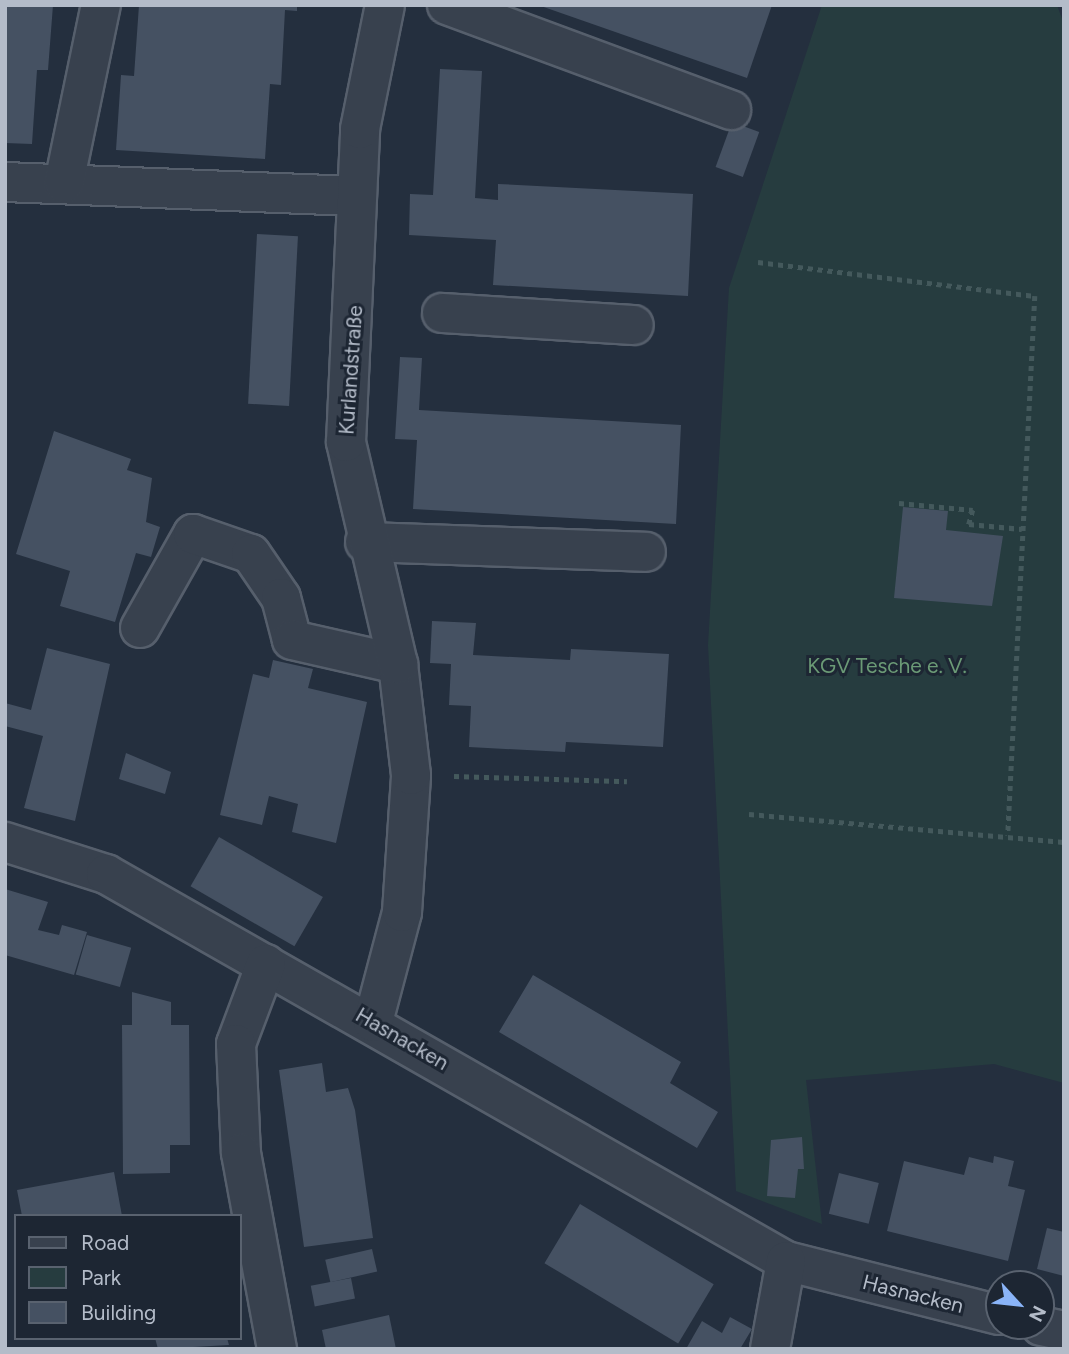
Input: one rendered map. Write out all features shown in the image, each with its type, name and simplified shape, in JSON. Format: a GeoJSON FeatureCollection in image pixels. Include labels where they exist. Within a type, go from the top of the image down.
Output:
{"type":"FeatureCollection","features":[{"type":"Feature","properties":{"kind":"street"},"geometry":{"type":"LineString","coordinates":[[64,183],[101,5]]}},
{"type":"Feature","properties":{"kind":"street","name":"Kurlandstraße"},"geometry":{"type":"LineString","coordinates":[[373,1021],[401,912],[411,775],[398,664],[365,542],[346,442],[356,305],[355,196],[365,93],[385,5]]}},
{"type":"Feature","properties":{"kind":"street"},"geometry":{"type":"LineString","coordinates":[[447,5],[730,110]]}},
{"type":"Feature","properties":{"kind":"street"},"geometry":{"type":"LineString","coordinates":[[5,182],[355,196]]}},
{"type":"Feature","properties":{"kind":"street"},"geometry":{"type":"LineString","coordinates":[[442,313],[634,325]]}},
{"type":"Feature","properties":{"kind":"street"},"geometry":{"type":"LineString","coordinates":[[140,628],[193,534],[251,554],[281,598],[292,640],[398,664]]}},
{"type":"Feature","properties":{"kind":"street"},"geometry":{"type":"LineString","coordinates":[[365,542],[646,552]]}},
{"type":"Feature","properties":{"kind":"street","name":"Hasnacken"},"geometry":{"type":"LineString","coordinates":[[5,842],[106,874],[373,1021],[786,1261],[985,1311]]}},
{"type":"Feature","properties":{"kind":"street"},"geometry":{"type":"LineString","coordinates":[[266,964],[236,1044],[241,1153],[277,1349]]}},
{"type":"Feature","properties":{"kind":"street"},"geometry":{"type":"LineString","coordinates":[[770,1349],[786,1261]]}},
{"type":"Feature","properties":{"kind":"path"},"geometry":{"type":"LineString","coordinates":[[758,262],[1035,296],[1008,835]]}},
{"type":"Feature","properties":{"kind":"path"},"geometry":{"type":"LineString","coordinates":[[899,503],[972,510],[969,524],[1022,529]]}},
{"type":"Feature","properties":{"kind":"path"},"geometry":{"type":"LineString","coordinates":[[411,775],[627,781]]}},
{"type":"Feature","properties":{"kind":"path"},"geometry":{"type":"LineString","coordinates":[[749,814],[1064,842]]}},
{"type":"Feature","properties":{"kind":"green space","name":"KGV Tesche e. V."},"geometry":{"type":"Polygon","coordinates":[[[822,5],[1057,5],[1064,24],[1064,1083],[994,1064],[806,1080],[822,1224],[736,1191],[708,645],[729,288],[822,5]]]}},
{"type":"Feature","properties":{"kind":"building"},"geometry":{"type":"Polygon","coordinates":[[[5,5],[53,5],[48,70],[37,70],[32,144],[5,143],[5,5]]]}},
{"type":"Feature","properties":{"kind":"building"},"geometry":{"type":"Polygon","coordinates":[[[139,5],[297,5],[297,11],[285,10],[281,85],[270,84],[265,159],[116,150],[121,75],[134,76],[139,5]]]}},
{"type":"Feature","properties":{"kind":"building"},"geometry":{"type":"Polygon","coordinates":[[[538,5],[772,5],[747,78],[538,5]]]}},
{"type":"Feature","properties":{"kind":"building"},"geometry":{"type":"Polygon","coordinates":[[[440,69],[482,71],[475,198],[498,200],[498,184],[693,194],[688,296],[493,285],[496,240],[409,235],[410,194],[433,195],[440,69]]]}},
{"type":"Feature","properties":{"kind":"building"},"geometry":{"type":"Polygon","coordinates":[[[732,122],[759,132],[743,177],[716,167],[732,122]]]}},
{"type":"Feature","properties":{"kind":"building"},"geometry":{"type":"Polygon","coordinates":[[[257,234],[298,236],[289,406],[248,404],[257,234]]]}},
{"type":"Feature","properties":{"kind":"building"},"geometry":{"type":"Polygon","coordinates":[[[400,357],[422,358],[419,410],[681,425],[676,524],[413,509],[417,440],[395,439],[400,357]]]}},
{"type":"Feature","properties":{"kind":"building"},"geometry":{"type":"Polygon","coordinates":[[[54,431],[131,459],[127,470],[152,478],[146,522],[160,527],[151,557],[136,553],[115,622],[60,606],[70,571],[16,554],[54,431]]]}},
{"type":"Feature","properties":{"kind":"building"},"geometry":{"type":"Polygon","coordinates":[[[903,507],[948,511],[946,530],[1003,536],[992,606],[894,598],[903,507]]]}},
{"type":"Feature","properties":{"kind":"building"},"geometry":{"type":"Polygon","coordinates":[[[432,621],[476,623],[473,655],[570,660],[571,649],[669,654],[663,747],[566,742],[565,752],[469,747],[471,706],[449,705],[451,664],[430,663],[432,621]]]}},
{"type":"Feature","properties":{"kind":"building"},"geometry":{"type":"Polygon","coordinates":[[[47,648],[110,664],[75,821],[24,808],[43,736],[5,726],[5,703],[31,710],[47,648]]]}},
{"type":"Feature","properties":{"kind":"building"},"geometry":{"type":"Polygon","coordinates":[[[273,660],[313,669],[308,688],[367,702],[336,843],[292,832],[298,804],[269,796],[262,825],[220,815],[253,674],[269,678],[273,660]]]}},
{"type":"Feature","properties":{"kind":"building"},"geometry":{"type":"Polygon","coordinates":[[[126,753],[171,772],[165,794],[119,779],[126,753]]]}},
{"type":"Feature","properties":{"kind":"building"},"geometry":{"type":"Polygon","coordinates":[[[219,837],[323,897],[294,946],[190,886],[219,837]]]}},
{"type":"Feature","properties":{"kind":"building"},"geometry":{"type":"Polygon","coordinates":[[[5,889],[48,902],[38,930],[59,935],[62,925],[87,932],[74,975],[5,955],[5,889]]]}},
{"type":"Feature","properties":{"kind":"building"},"geometry":{"type":"Polygon","coordinates":[[[87,935],[131,948],[120,987],[76,974],[87,935]]]}},
{"type":"Feature","properties":{"kind":"building"},"geometry":{"type":"Polygon","coordinates":[[[533,975],[681,1062],[670,1083],[718,1112],[697,1148],[499,1032],[533,975]]]}},
{"type":"Feature","properties":{"kind":"building"},"geometry":{"type":"Polygon","coordinates":[[[132,992],[171,1002],[171,1025],[189,1025],[190,1145],[170,1145],[170,1173],[123,1174],[122,1025],[132,1025],[132,992]]]}},
{"type":"Feature","properties":{"kind":"building"},"geometry":{"type":"Polygon","coordinates":[[[322,1063],[326,1092],[348,1088],[355,1110],[373,1238],[304,1247],[279,1070],[322,1063]]]}},
{"type":"Feature","properties":{"kind":"building"},"geometry":{"type":"Polygon","coordinates":[[[802,1137],[804,1169],[798,1169],[795,1198],[767,1196],[771,1140],[802,1137]]]}},
{"type":"Feature","properties":{"kind":"building"},"geometry":{"type":"Polygon","coordinates":[[[994,1156],[1014,1161],[1008,1186],[1025,1190],[1008,1261],[887,1231],[904,1161],[964,1175],[969,1157],[993,1163],[994,1156]]]}},
{"type":"Feature","properties":{"kind":"building"},"geometry":{"type":"Polygon","coordinates":[[[114,1172],[122,1214],[22,1214],[17,1190],[114,1172]]]}},
{"type":"Feature","properties":{"kind":"building"},"geometry":{"type":"Polygon","coordinates":[[[839,1173],[879,1183],[869,1224],[829,1214],[839,1173]]]}},
{"type":"Feature","properties":{"kind":"building"},"geometry":{"type":"Polygon","coordinates":[[[580,1204],[714,1284],[678,1343],[544,1263],[580,1204]]]}},
{"type":"Feature","properties":{"kind":"building"},"geometry":{"type":"Polygon","coordinates":[[[1047,1228],[1064,1232],[1064,1276],[1055,1274],[1055,1270],[1037,1269],[1047,1228]]]}},
{"type":"Feature","properties":{"kind":"building"},"geometry":{"type":"Polygon","coordinates":[[[372,1249],[377,1271],[330,1282],[325,1260],[372,1249]]]}},
{"type":"Feature","properties":{"kind":"building"},"geometry":{"type":"Polygon","coordinates":[[[351,1278],[355,1299],[315,1306],[311,1286],[351,1278]]]}},
{"type":"Feature","properties":{"kind":"building"},"geometry":{"type":"Polygon","coordinates":[[[389,1315],[396,1349],[326,1349],[322,1330],[389,1315]]]}},
{"type":"Feature","properties":{"kind":"building"},"geometry":{"type":"Polygon","coordinates":[[[730,1317],[752,1329],[740,1349],[686,1349],[702,1321],[722,1333],[730,1317]]]}},
{"type":"Feature","properties":{"kind":"building"},"geometry":{"type":"Polygon","coordinates":[[[156,1340],[228,1340],[229,1345],[158,1349],[156,1340]]]}}]}
